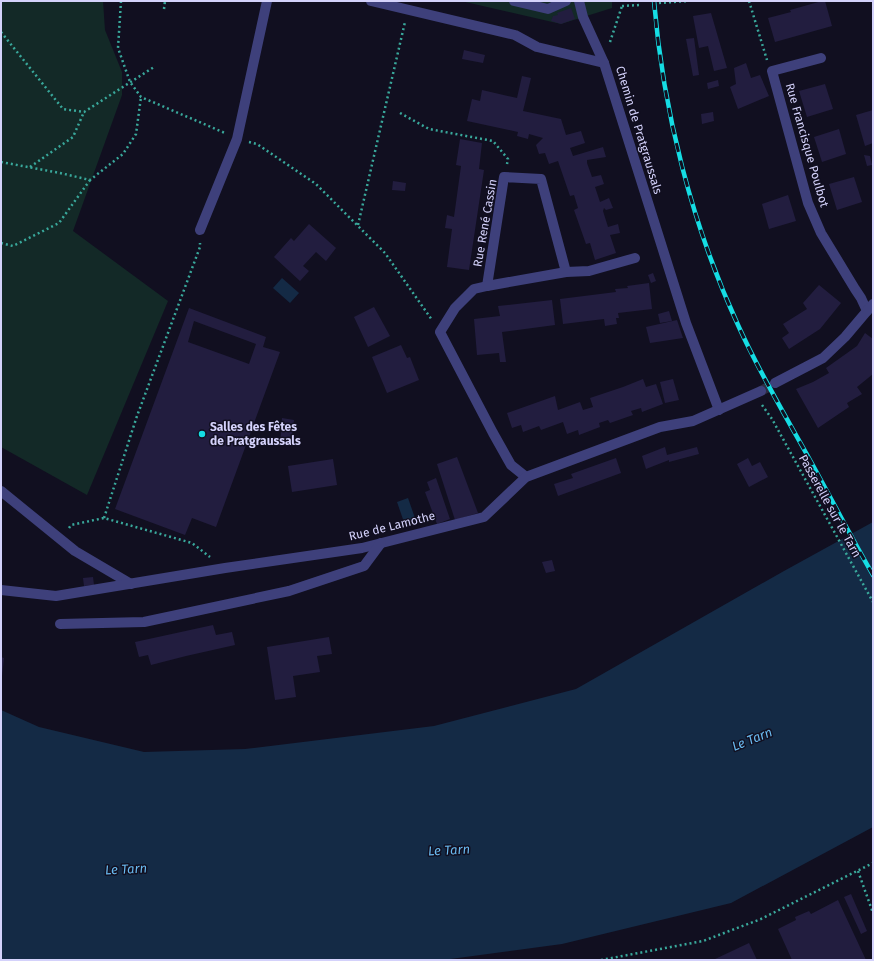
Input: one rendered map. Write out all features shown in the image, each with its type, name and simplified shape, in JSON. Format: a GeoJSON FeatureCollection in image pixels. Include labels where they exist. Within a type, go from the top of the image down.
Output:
{"type":"FeatureCollection","features":[{"type":"Feature","properties":{"kind":"street"},"geometry":{"type":"LineString","coordinates":[[200,230],[238,139],[267,1]]}},
{"type":"Feature","properties":{"kind":"street","name":"Chemin de Pratgraussals"},"geometry":{"type":"LineString","coordinates":[[371,1],[515,35],[537,47],[604,63],[686,323],[719,410]]}},
{"type":"Feature","properties":{"kind":"street"},"geometry":{"type":"LineString","coordinates":[[514,1],[548,9],[566,1]]}},
{"type":"Feature","properties":{"kind":"street"},"geometry":{"type":"LineString","coordinates":[[579,1],[583,17],[604,63]]}},
{"type":"Feature","properties":{"kind":"street","name":"Rue Francisque Poulbot"},"geometry":{"type":"LineString","coordinates":[[821,58],[772,71],[808,203],[821,233],[855,289],[870,308]]}},
{"type":"Feature","properties":{"kind":"street","name":"Rue René Cassin"},"geometry":{"type":"LineString","coordinates":[[487,286],[504,177],[541,179],[566,272]]}},
{"type":"Feature","properties":{"kind":"street","name":"Rue René Cassin"},"geometry":{"type":"LineString","coordinates":[[440,332],[455,308],[474,289],[566,272],[588,271],[635,258]]}},
{"type":"Feature","properties":{"kind":"street"},"geometry":{"type":"LineString","coordinates":[[775,383],[823,358],[870,308]]}},
{"type":"Feature","properties":{"kind":"street"},"geometry":{"type":"LineString","coordinates":[[440,332],[511,465],[526,477]]}},
{"type":"Feature","properties":{"kind":"street","name":"Rue de Lamothe"},"geometry":{"type":"LineString","coordinates":[[1,590],[56,596],[225,568],[362,548],[484,516],[526,477],[660,427],[693,421],[761,391]]}},
{"type":"Feature","properties":{"kind":"street"},"geometry":{"type":"LineString","coordinates":[[1,492],[75,551],[131,584]]}},
{"type":"Feature","properties":{"kind":"street"},"geometry":{"type":"LineString","coordinates":[[60,624],[144,622],[289,591],[364,566],[380,543]]}},
{"type":"Feature","properties":{"kind":"path"},"geometry":{"type":"LineString","coordinates":[[121,1],[118,48],[130,82],[141,97],[238,139],[258,144],[316,184],[385,253],[440,332]]}},
{"type":"Feature","properties":{"kind":"path"},"geometry":{"type":"LineString","coordinates":[[164,9],[165,1]]}},
{"type":"Feature","properties":{"kind":"path"},"geometry":{"type":"LineString","coordinates":[[659,3],[688,1]]}},
{"type":"Feature","properties":{"kind":"path"},"geometry":{"type":"LineString","coordinates":[[749,1],[772,71]]}},
{"type":"Feature","properties":{"kind":"path"},"geometry":{"type":"LineString","coordinates":[[604,63],[614,27],[622,6],[620,2]]}},
{"type":"Feature","properties":{"kind":"path"},"geometry":{"type":"LineString","coordinates":[[622,6],[640,5]]}},
{"type":"Feature","properties":{"kind":"path"},"geometry":{"type":"LineString","coordinates":[[358,226],[407,9]]}},
{"type":"Feature","properties":{"kind":"path"},"geometry":{"type":"LineString","coordinates":[[1,32],[63,108],[84,112]]}},
{"type":"Feature","properties":{"kind":"path"},"geometry":{"type":"LineString","coordinates":[[29,167],[73,136],[84,112],[154,67]]}},
{"type":"Feature","properties":{"kind":"path"},"geometry":{"type":"LineString","coordinates":[[1,243],[13,246],[59,222],[90,180],[123,154],[136,134],[141,97]]}},
{"type":"Feature","properties":{"kind":"path"},"geometry":{"type":"LineString","coordinates":[[400,113],[429,130],[493,141],[508,159],[504,177]]}},
{"type":"Feature","properties":{"kind":"path"},"geometry":{"type":"LineString","coordinates":[[1,162],[90,180]]}},
{"type":"Feature","properties":{"kind":"path"},"geometry":{"type":"LineString","coordinates":[[104,518],[137,416],[200,247],[200,230]]}},
{"type":"Feature","properties":{"kind":"path","name":"Passerelle sur le Tarn"},"geometry":{"type":"LineString","coordinates":[[772,419],[873,602]]}},
{"type":"Feature","properties":{"kind":"path"},"geometry":{"type":"LineString","coordinates":[[59,539],[71,525],[104,518],[192,543]]}},
{"type":"Feature","properties":{"kind":"path"},"geometry":{"type":"LineString","coordinates":[[601,960],[704,941],[761,920],[873,863]]}},
{"type":"Feature","properties":{"kind":"path"},"geometry":{"type":"LineString","coordinates":[[858,871],[873,913]]}},
{"type":"Feature","properties":{"kind":"green space"},"geometry":{"type":"Polygon","coordinates":[[[1,1],[103,1],[105,30],[122,72],[122,95],[73,231],[168,301],[87,495],[1,447],[1,1]]]}},
{"type":"Feature","properties":{"kind":"green space"},"geometry":{"type":"Polygon","coordinates":[[[461,1],[612,1],[612,8],[561,24],[461,1]]]}},
{"type":"Feature","properties":{"kind":"water"},"geometry":{"type":"Polygon","coordinates":[[[282,278],[299,293],[290,303],[273,288],[282,278]]]}},
{"type":"Feature","properties":{"kind":"water"},"geometry":{"type":"Polygon","coordinates":[[[408,498],[416,521],[405,525],[397,502],[408,498]]]}},
{"type":"Feature","properties":{"kind":"water","name":"Le Tarn"},"geometry":{"type":"Polygon","coordinates":[[[873,522],[873,827],[731,903],[562,944],[443,960],[1,960],[1,710],[39,727],[144,752],[245,749],[434,726],[576,689],[873,522]]]}},
{"type":"Feature","properties":{"kind":"building"},"geometry":{"type":"Polygon","coordinates":[[[825,1],[832,26],[775,42],[768,18],[825,1]]]}},
{"type":"Feature","properties":{"kind":"building"},"geometry":{"type":"Polygon","coordinates":[[[571,8],[575,19],[561,24],[551,21],[553,16],[558,15],[557,13],[571,8]]]}},
{"type":"Feature","properties":{"kind":"building"},"geometry":{"type":"Polygon","coordinates":[[[711,13],[727,68],[714,71],[708,46],[699,48],[693,16],[711,13]]]}},
{"type":"Feature","properties":{"kind":"building"},"geometry":{"type":"Polygon","coordinates":[[[694,38],[699,75],[693,76],[686,39],[694,38]]]}},
{"type":"Feature","properties":{"kind":"building"},"geometry":{"type":"Polygon","coordinates":[[[464,50],[485,55],[483,63],[462,59],[464,50]]]}},
{"type":"Feature","properties":{"kind":"building"},"geometry":{"type":"Polygon","coordinates":[[[746,63],[751,78],[760,75],[769,96],[738,109],[730,87],[736,84],[734,68],[746,63]]]}},
{"type":"Feature","properties":{"kind":"building"},"geometry":{"type":"Polygon","coordinates":[[[522,76],[531,78],[523,111],[561,119],[566,135],[581,131],[585,143],[570,148],[573,156],[603,147],[606,157],[587,160],[587,163],[592,177],[601,175],[604,184],[595,187],[600,202],[609,198],[613,208],[606,210],[604,208],[603,211],[608,227],[618,224],[620,233],[610,235],[616,253],[595,260],[590,243],[586,244],[574,210],[578,208],[574,195],[570,196],[558,161],[549,164],[545,153],[539,154],[536,145],[543,138],[529,134],[528,139],[517,136],[518,132],[467,121],[472,99],[480,101],[482,90],[517,98],[522,76]]]}},
{"type":"Feature","properties":{"kind":"building"},"geometry":{"type":"Polygon","coordinates":[[[718,80],[719,86],[708,89],[707,83],[718,80]]]}},
{"type":"Feature","properties":{"kind":"building"},"geometry":{"type":"Polygon","coordinates":[[[825,84],[833,109],[807,117],[799,91],[825,84]]]}},
{"type":"Feature","properties":{"kind":"building"},"geometry":{"type":"Polygon","coordinates":[[[873,110],[873,143],[865,146],[856,115],[873,110]]]}},
{"type":"Feature","properties":{"kind":"building"},"geometry":{"type":"Polygon","coordinates":[[[713,112],[714,121],[702,124],[701,114],[713,112]]]}},
{"type":"Feature","properties":{"kind":"building"},"geometry":{"type":"Polygon","coordinates":[[[839,129],[846,154],[822,162],[814,137],[839,129]]]}},
{"type":"Feature","properties":{"kind":"building"},"geometry":{"type":"Polygon","coordinates":[[[460,139],[482,143],[479,169],[484,170],[469,270],[447,267],[452,229],[445,228],[447,215],[454,217],[461,166],[456,165],[460,139]]]}},
{"type":"Feature","properties":{"kind":"building"},"geometry":{"type":"Polygon","coordinates":[[[864,155],[870,156],[872,165],[867,166],[864,155]]]}},
{"type":"Feature","properties":{"kind":"building"},"geometry":{"type":"Polygon","coordinates":[[[854,177],[862,202],[837,210],[829,184],[854,177]]]}},
{"type":"Feature","properties":{"kind":"building"},"geometry":{"type":"Polygon","coordinates":[[[393,181],[406,183],[405,191],[392,190],[393,181]]]}},
{"type":"Feature","properties":{"kind":"building"},"geometry":{"type":"Polygon","coordinates":[[[788,195],[796,221],[769,229],[762,204],[788,195]]]}},
{"type":"Feature","properties":{"kind":"building"},"geometry":{"type":"Polygon","coordinates":[[[309,224],[336,248],[326,261],[316,252],[303,266],[309,271],[300,281],[274,257],[291,238],[294,241],[309,224]]]}},
{"type":"Feature","properties":{"kind":"building"},"geometry":{"type":"Polygon","coordinates":[[[653,273],[656,281],[651,283],[648,275],[653,273]]]}},
{"type":"Feature","properties":{"kind":"building"},"geometry":{"type":"Polygon","coordinates":[[[649,283],[652,309],[618,313],[619,318],[616,318],[617,324],[605,326],[604,319],[563,324],[560,299],[616,292],[615,289],[628,288],[627,286],[649,283]]]}},
{"type":"Feature","properties":{"kind":"building"},"geometry":{"type":"Polygon","coordinates":[[[819,285],[841,303],[820,329],[789,349],[782,338],[789,333],[783,324],[807,309],[803,303],[819,285]]]}},
{"type":"Feature","properties":{"kind":"building"},"geometry":{"type":"Polygon","coordinates":[[[552,300],[555,325],[502,332],[506,362],[500,362],[499,353],[477,355],[474,319],[500,316],[498,306],[552,300]]]}},
{"type":"Feature","properties":{"kind":"building"},"geometry":{"type":"Polygon","coordinates":[[[374,307],[390,336],[368,347],[354,317],[374,307]]]}},
{"type":"Feature","properties":{"kind":"building","name":"Salles des Fêtes de Pratgraussals"},"geometry":{"type":"Polygon","coordinates":[[[189,308],[266,337],[263,347],[280,352],[216,527],[192,518],[185,535],[115,509],[189,308]],[[194,321],[188,342],[249,364],[256,344],[194,321]]]}},
{"type":"Feature","properties":{"kind":"building"},"geometry":{"type":"Polygon","coordinates":[[[669,311],[672,321],[660,323],[658,314],[669,311]]]}},
{"type":"Feature","properties":{"kind":"building"},"geometry":{"type":"Polygon","coordinates":[[[677,320],[683,338],[650,343],[646,327],[677,320]]]}},
{"type":"Feature","properties":{"kind":"building"},"geometry":{"type":"Polygon","coordinates":[[[865,333],[873,339],[873,374],[857,387],[862,394],[847,403],[849,407],[818,428],[796,389],[829,373],[826,368],[857,346],[865,333]]]}},
{"type":"Feature","properties":{"kind":"building"},"geometry":{"type":"Polygon","coordinates":[[[401,345],[407,358],[410,357],[419,380],[387,393],[372,357],[401,345]]]}},
{"type":"Feature","properties":{"kind":"building"},"geometry":{"type":"Polygon","coordinates":[[[643,379],[646,387],[656,384],[663,404],[642,412],[641,408],[631,411],[633,415],[610,423],[608,420],[599,423],[600,427],[579,435],[578,430],[567,434],[563,422],[541,430],[539,426],[523,432],[521,425],[512,428],[507,413],[555,396],[558,410],[580,402],[583,410],[593,407],[590,398],[643,379]]]}},
{"type":"Feature","properties":{"kind":"building"},"geometry":{"type":"Polygon","coordinates":[[[673,379],[679,400],[665,403],[660,382],[673,379]]]}},
{"type":"Feature","properties":{"kind":"building"},"geometry":{"type":"Polygon","coordinates":[[[282,418],[294,420],[291,446],[280,445],[282,418]]]}},
{"type":"Feature","properties":{"kind":"building"},"geometry":{"type":"Polygon","coordinates":[[[665,447],[667,455],[697,447],[699,454],[669,462],[669,460],[646,469],[642,456],[665,447]]]}},
{"type":"Feature","properties":{"kind":"building"},"geometry":{"type":"Polygon","coordinates":[[[457,457],[478,513],[455,520],[437,464],[457,457]]]}},
{"type":"Feature","properties":{"kind":"building"},"geometry":{"type":"Polygon","coordinates":[[[616,458],[621,473],[558,496],[554,484],[573,478],[571,474],[616,458]]]}},
{"type":"Feature","properties":{"kind":"building"},"geometry":{"type":"Polygon","coordinates":[[[748,458],[752,466],[760,462],[768,477],[749,487],[737,464],[748,458]]]}},
{"type":"Feature","properties":{"kind":"building"},"geometry":{"type":"Polygon","coordinates":[[[333,459],[337,485],[292,492],[288,466],[333,459]]]}},
{"type":"Feature","properties":{"kind":"building"},"geometry":{"type":"Polygon","coordinates":[[[436,478],[450,519],[437,524],[425,492],[430,490],[427,482],[436,478]]]}},
{"type":"Feature","properties":{"kind":"building"},"geometry":{"type":"Polygon","coordinates":[[[552,560],[555,571],[546,573],[542,562],[552,560]]]}},
{"type":"Feature","properties":{"kind":"building"},"geometry":{"type":"Polygon","coordinates":[[[93,577],[94,585],[84,586],[83,578],[93,577]]]}},
{"type":"Feature","properties":{"kind":"building"},"geometry":{"type":"Polygon","coordinates":[[[213,625],[216,635],[232,632],[235,645],[151,665],[148,655],[139,657],[135,642],[213,625]]]}},
{"type":"Feature","properties":{"kind":"building"},"geometry":{"type":"Polygon","coordinates":[[[329,637],[332,654],[317,656],[320,672],[293,676],[296,697],[275,700],[267,647],[329,637]]]}},
{"type":"Feature","properties":{"kind":"building"},"geometry":{"type":"Polygon","coordinates":[[[1,657],[4,658],[2,676],[1,676],[1,657]]]}},
{"type":"Feature","properties":{"kind":"building"},"geometry":{"type":"Polygon","coordinates":[[[851,894],[867,931],[861,934],[844,897],[851,894]]]}},
{"type":"Feature","properties":{"kind":"building"},"geometry":{"type":"Polygon","coordinates":[[[838,900],[866,960],[792,960],[778,929],[796,920],[795,917],[809,911],[811,914],[838,900]]]}},
{"type":"Feature","properties":{"kind":"building"},"geometry":{"type":"Polygon","coordinates":[[[749,943],[757,960],[713,960],[749,943]]]}},
{"type":"Feature","properties":{"kind":"tunnel"},"geometry":{"type":"LineString","coordinates":[[761,391],[775,383]]}},
{"type":"Feature","properties":{"kind":"railway"},"geometry":{"type":"LineString","coordinates":[[654,1],[664,84],[672,125],[682,167],[707,248],[738,325],[763,377],[873,575]]}},
{"type":"Feature","properties":{"kind":"place","name":"Salles des Fêtes de Pratgraussals"},"geometry":{"type":"Point","coordinates":[202,434]}}]}
